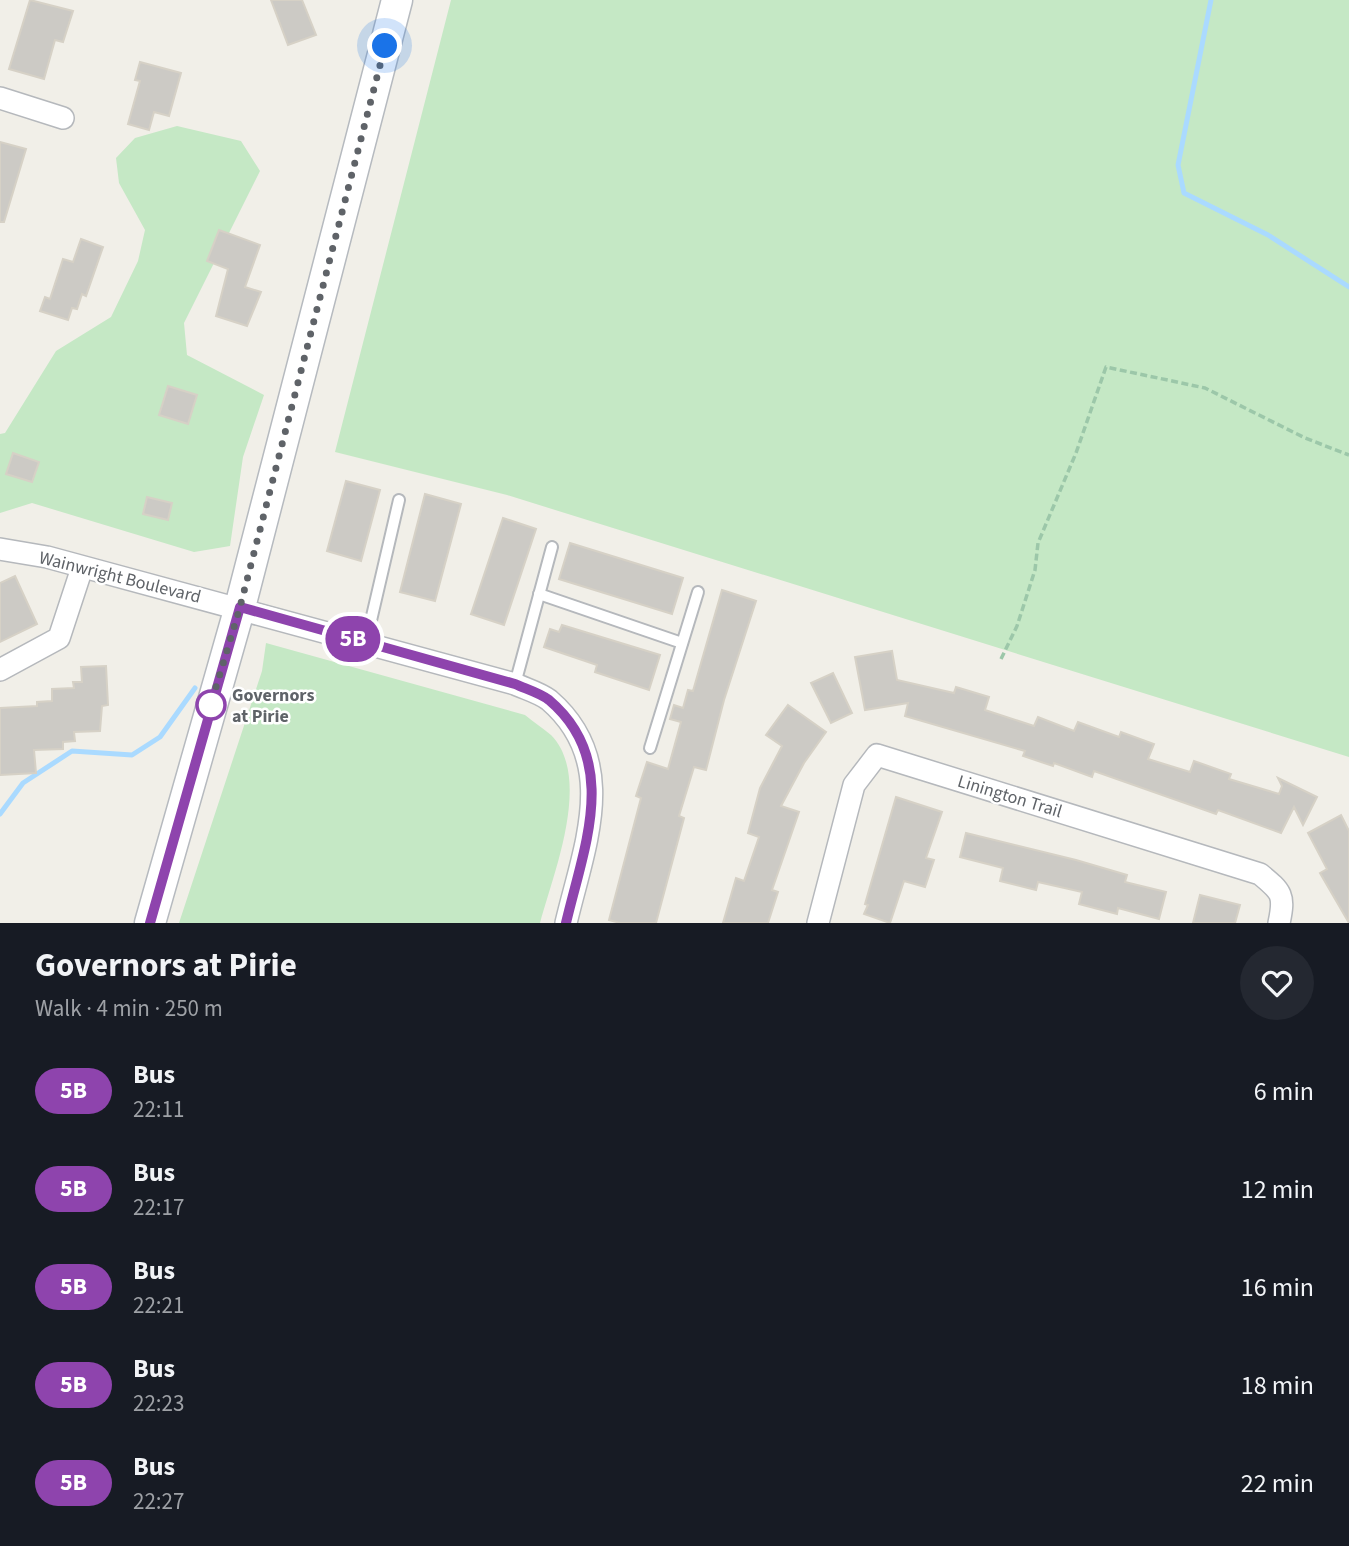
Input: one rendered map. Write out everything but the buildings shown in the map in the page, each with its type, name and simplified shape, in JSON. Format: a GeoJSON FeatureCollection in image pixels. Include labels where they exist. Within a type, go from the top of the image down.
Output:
{"type":"FeatureCollection","features":[{"type":"Feature","properties":{"kind":"main road"},"geometry":{"type":"LineString","coordinates":[[150,923],[240,607],[397,0]]}},
{"type":"Feature","properties":{"kind":"street"},"geometry":{"type":"LineString","coordinates":[[0,98],[63,118]]}},
{"type":"Feature","properties":{"kind":"street","name":"Wainwright Boulevard"},"geometry":{"type":"LineString","coordinates":[[0,549],[47,557],[240,607],[515,684],[547,699],[570,723],[590,758],[594,804],[566,923]]}},
{"type":"Feature","properties":{"kind":"street"},"geometry":{"type":"LineString","coordinates":[[0,670],[59,638],[82,568]]}},
{"type":"Feature","properties":{"kind":"street","name":"Linington Trail"},"geometry":{"type":"LineString","coordinates":[[818,923],[854,785],[877,755],[1260,874],[1278,889],[1284,901],[1279,923]]}},
{"type":"Feature","properties":{"kind":"lane"},"geometry":{"type":"LineString","coordinates":[[366,642],[399,500]]}},
{"type":"Feature","properties":{"kind":"lane"},"geometry":{"type":"LineString","coordinates":[[515,684],[552,547]]}},
{"type":"Feature","properties":{"kind":"lane"},"geometry":{"type":"LineString","coordinates":[[650,747],[698,592]]}},
{"type":"Feature","properties":{"kind":"lane"},"geometry":{"type":"LineString","coordinates":[[539,594],[682,643]]}},
{"type":"Feature","properties":{"kind":"path"},"geometry":{"type":"LineString","coordinates":[[1001,659],[1017,626],[1035,570],[1038,543],[1076,453],[1105,367],[1205,388],[1304,438],[1349,455]]}},
{"type":"Feature","properties":{"kind":"green space"},"geometry":{"type":"Polygon","coordinates":[[[451,0],[1349,0],[1349,757],[507,495],[335,452],[451,0]]]}},
{"type":"Feature","properties":{"kind":"green space"},"geometry":{"type":"Polygon","coordinates":[[[177,126],[241,141],[260,171],[184,323],[187,355],[264,395],[243,457],[230,546],[194,552],[32,503],[0,513],[0,434],[5,433],[56,351],[111,317],[138,261],[145,230],[119,183],[116,158],[135,138],[177,126]]]}},
{"type":"Feature","properties":{"kind":"green space"},"geometry":{"type":"Polygon","coordinates":[[[266,643],[525,715],[551,735],[563,753],[569,776],[569,800],[560,853],[540,923],[179,923],[262,671],[266,643]]]}},
{"type":"Feature","properties":{"kind":"waterway"},"geometry":{"type":"LineString","coordinates":[[1211,0],[1178,165],[1184,193],[1268,235],[1349,287]]}},
{"type":"Feature","properties":{"kind":"waterway"},"geometry":{"type":"LineString","coordinates":[[0,814],[23,783],[72,751],[132,755],[160,737],[195,688]]}},
{"type":"Feature","properties":{"kind":"bus line","name":"5B"},"geometry":{"type":"LineString","coordinates":[[150,923],[240,607],[515,684],[547,699],[570,723],[590,758],[594,804],[566,923]]}},
{"type":"Feature","properties":{"kind":"place","name":"Governors at Pirie"},"geometry":{"type":"Point","coordinates":[211,705]}},
{"type":"Feature","properties":{"kind":"route"},"geometry":{"type":"LineString","coordinates":[[211,705],[208,714],[240,607],[385,46]]}}]}
